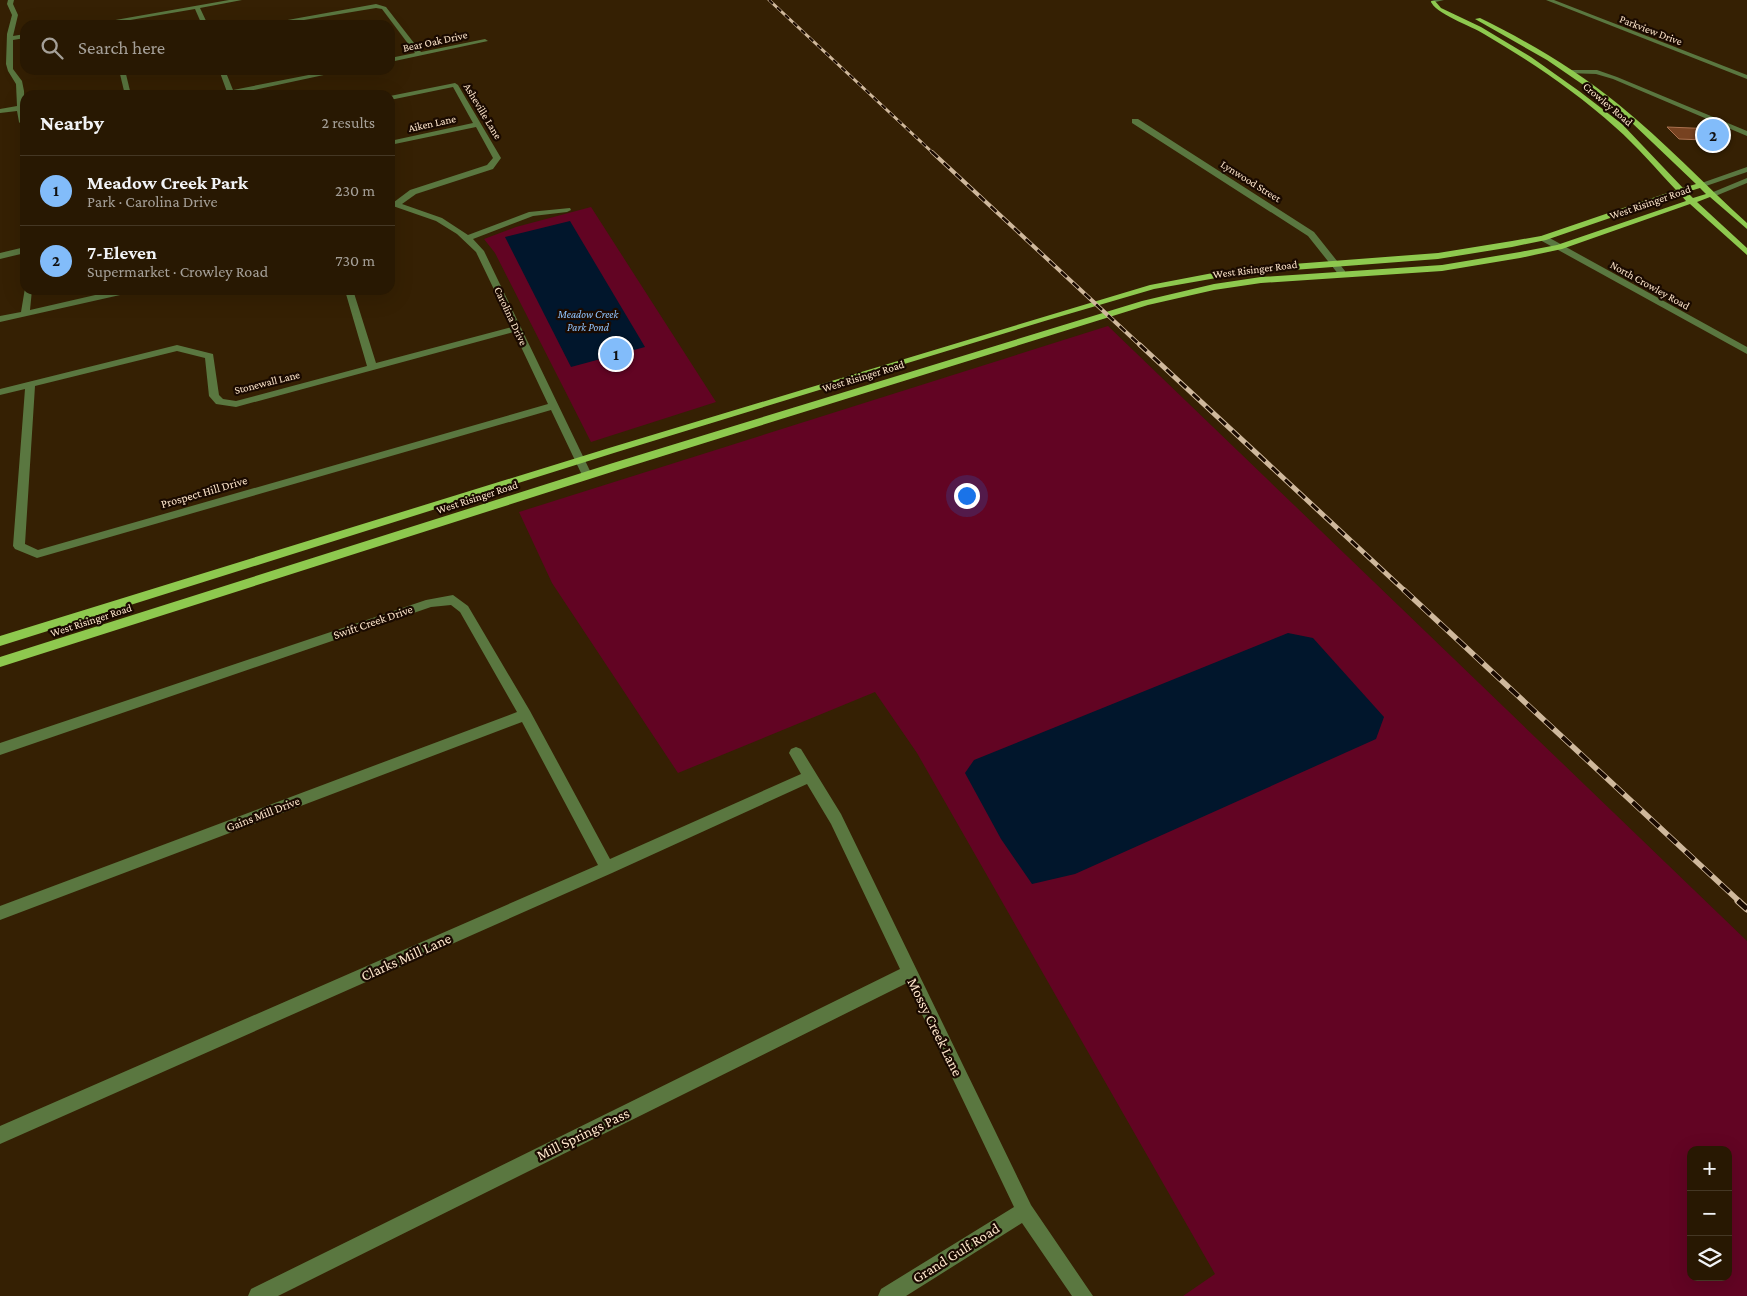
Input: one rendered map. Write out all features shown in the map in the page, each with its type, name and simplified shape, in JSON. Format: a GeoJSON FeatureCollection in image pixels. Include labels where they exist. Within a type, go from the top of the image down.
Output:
{"type":"FeatureCollection","features":[{"type":"Feature","properties":{"kind":"main road","name":"Crowley Road"},"geometry":{"type":"LineString","coordinates":[[1434,1],[1452,6]]}},
{"type":"Feature","properties":{"kind":"main road","name":"Crowley Road"},"geometry":{"type":"LineString","coordinates":[[1434,1],[1439,9],[1479,28],[1529,58],[1620,126],[1690,201],[1747,252]]}},
{"type":"Feature","properties":{"kind":"main road","name":"Crowley Road"},"geometry":{"type":"LineString","coordinates":[[1471,15],[1511,36],[1569,72],[1617,107],[1710,195],[1747,227]]}},
{"type":"Feature","properties":{"kind":"main road","name":"West Risinger Road"},"geometry":{"type":"LineString","coordinates":[[0,641],[580,460],[1054,315],[1153,287],[1239,271],[1438,256],[1542,238],[1700,185]]}},
{"type":"Feature","properties":{"kind":"main road","name":"West Risinger Road"},"geometry":{"type":"LineString","coordinates":[[0,662],[587,475],[1145,303],[1214,287],[1292,276],[1442,268],[1559,247],[1710,195]]}},
{"type":"Feature","properties":{"kind":"main road"},"geometry":{"type":"LineString","coordinates":[[729,431],[742,424],[822,398],[826,392],[826,385]]}},
{"type":"Feature","properties":{"kind":"street"},"geometry":{"type":"LineString","coordinates":[[0,111],[20,108],[20,84],[10,70],[11,38],[9,22],[15,15],[10,4],[11,0]]}},
{"type":"Feature","properties":{"kind":"street"},"geometry":{"type":"LineString","coordinates":[[130,20],[239,0]]}},
{"type":"Feature","properties":{"kind":"street","name":"Parkview Drive"},"geometry":{"type":"LineString","coordinates":[[1549,0],[1747,77]]}},
{"type":"Feature","properties":{"kind":"street"},"geometry":{"type":"LineString","coordinates":[[288,20],[370,6],[380,6],[391,20]]}},
{"type":"Feature","properties":{"kind":"street"},"geometry":{"type":"LineString","coordinates":[[197,8],[202,20]]}},
{"type":"Feature","properties":{"kind":"street"},"geometry":{"type":"LineString","coordinates":[[395,24],[419,54]]}},
{"type":"Feature","properties":{"kind":"street"},"geometry":{"type":"LineString","coordinates":[[11,38],[20,37]]}},
{"type":"Feature","properties":{"kind":"street","name":"Bear Oak Drive"},"geometry":{"type":"LineString","coordinates":[[395,59],[485,41]]}},
{"type":"Feature","properties":{"kind":"street"},"geometry":{"type":"LineString","coordinates":[[0,72],[10,70]]}},
{"type":"Feature","properties":{"kind":"street","name":"Crowley Road"},"geometry":{"type":"LineString","coordinates":[[1569,72],[1597,72],[1615,78],[1747,134]]}},
{"type":"Feature","properties":{"kind":"street"},"geometry":{"type":"LineString","coordinates":[[123,75],[127,90]]}},
{"type":"Feature","properties":{"kind":"street"},"geometry":{"type":"LineString","coordinates":[[224,75],[230,90]]}},
{"type":"Feature","properties":{"kind":"street"},"geometry":{"type":"LineString","coordinates":[[245,90],[313,75]]}},
{"type":"Feature","properties":{"kind":"street","name":"Asheville Lane"},"geometry":{"type":"LineString","coordinates":[[395,97],[455,84],[497,158],[490,166],[413,192],[395,203]]}},
{"type":"Feature","properties":{"kind":"street","name":"Lynwood Street"},"geometry":{"type":"LineString","coordinates":[[1135,121],[1311,234],[1342,273]]}},
{"type":"Feature","properties":{"kind":"street","name":"Aiken Lane"},"geometry":{"type":"LineString","coordinates":[[395,142],[479,124]]}},
{"type":"Feature","properties":{"kind":"street","name":"West Risinger Road"},"geometry":{"type":"LineString","coordinates":[[1700,185],[1747,169]]}},
{"type":"Feature","properties":{"kind":"street","name":"West Risinger Road"},"geometry":{"type":"LineString","coordinates":[[1710,195],[1747,180]]}},
{"type":"Feature","properties":{"kind":"street","name":"Carolina Drive"},"geometry":{"type":"LineString","coordinates":[[395,205],[426,213],[456,228],[480,251],[587,475]]}},
{"type":"Feature","properties":{"kind":"street"},"geometry":{"type":"LineString","coordinates":[[468,238],[532,214],[567,210]]}},
{"type":"Feature","properties":{"kind":"street","name":"North Crowley Road"},"geometry":{"type":"LineString","coordinates":[[1542,238],[1747,351]]}},
{"type":"Feature","properties":{"kind":"street"},"geometry":{"type":"LineString","coordinates":[[0,256],[20,251]]}},
{"type":"Feature","properties":{"kind":"street"},"geometry":{"type":"LineString","coordinates":[[25,314],[27,295]]}},
{"type":"Feature","properties":{"kind":"street"},"geometry":{"type":"LineString","coordinates":[[0,319],[107,295]]}},
{"type":"Feature","properties":{"kind":"street"},"geometry":{"type":"LineString","coordinates":[[350,295],[372,367]]}},
{"type":"Feature","properties":{"kind":"street","name":"Stonewall Lane"},"geometry":{"type":"LineString","coordinates":[[0,392],[177,348],[210,356],[214,396],[220,402],[236,404],[518,328]]}},
{"type":"Feature","properties":{"kind":"street","name":"Prospect Hill Drive"},"geometry":{"type":"LineString","coordinates":[[30,385],[19,546],[37,554],[553,406]]}},
{"type":"Feature","properties":{"kind":"street","name":"Swift Creek Drive"},"geometry":{"type":"LineString","coordinates":[[0,749],[430,603],[452,600],[464,609],[525,715],[607,868]]}},
{"type":"Feature","properties":{"kind":"street","name":"Gains Mill Drive"},"geometry":{"type":"LineString","coordinates":[[0,913],[525,715]]}},
{"type":"Feature","properties":{"kind":"street","name":"Mossy Creek Lane"},"geometry":{"type":"LineString","coordinates":[[796,753],[836,819],[1025,1211],[1083,1296]]}},
{"type":"Feature","properties":{"kind":"street","name":"Clarks Mill Lane"},"geometry":{"type":"LineString","coordinates":[[0,1135],[607,868],[810,776]]}},
{"type":"Feature","properties":{"kind":"street","name":"Mill Springs Pass"},"geometry":{"type":"LineString","coordinates":[[258,1296],[909,973]]}},
{"type":"Feature","properties":{"kind":"street","name":"Grand Gulf Road"},"geometry":{"type":"LineString","coordinates":[[888,1296],[1025,1211]]}},
{"type":"Feature","properties":{"kind":"shaded area"},"geometry":{"type":"Polygon","coordinates":[[[591,207],[716,402],[591,442],[495,253],[484,239],[516,227],[591,207]]]}},
{"type":"Feature","properties":{"kind":"shaded area"},"geometry":{"type":"Polygon","coordinates":[[[1108,326],[1747,941],[1747,1296],[1183,1296],[1215,1274],[917,753],[875,692],[678,773],[552,583],[519,512],[1108,326]]]}},
{"type":"Feature","properties":{"kind":"water","name":"Meadow Creek Park Pond"},"geometry":{"type":"Polygon","coordinates":[[[570,221],[645,347],[571,367],[505,237],[570,221]]]}},
{"type":"Feature","properties":{"kind":"water"},"geometry":{"type":"Polygon","coordinates":[[[1288,633],[1313,638],[1384,717],[1376,739],[1075,874],[1032,884],[1001,839],[965,773],[974,760],[1288,633]]]}},
{"type":"Feature","properties":{"kind":"building"},"geometry":{"type":"Polygon","coordinates":[[[1667,127],[1716,129],[1729,141],[1679,139],[1667,127]]]}},
{"type":"Feature","properties":{"kind":"railway"},"geometry":{"type":"LineString","coordinates":[[769,0],[933,153]]}},
{"type":"Feature","properties":{"kind":"railway"},"geometry":{"type":"LineString","coordinates":[[932,152],[1141,346]]}},
{"type":"Feature","properties":{"kind":"railway"},"geometry":{"type":"LineString","coordinates":[[1140,345],[1405,591]]}},
{"type":"Feature","properties":{"kind":"railway"},"geometry":{"type":"LineString","coordinates":[[1404,590],[1740,902]]}},
{"type":"Feature","properties":{"kind":"railway"},"geometry":{"type":"LineString","coordinates":[[1738,901],[1747,909]]}},
{"type":"Feature","properties":{"kind":"place","name":"7-Eleven"},"geometry":{"type":"Point","coordinates":[1713,135]}},
{"type":"Feature","properties":{"kind":"place","name":"Meadow Creek Park"},"geometry":{"type":"Point","coordinates":[616,354]}}]}
